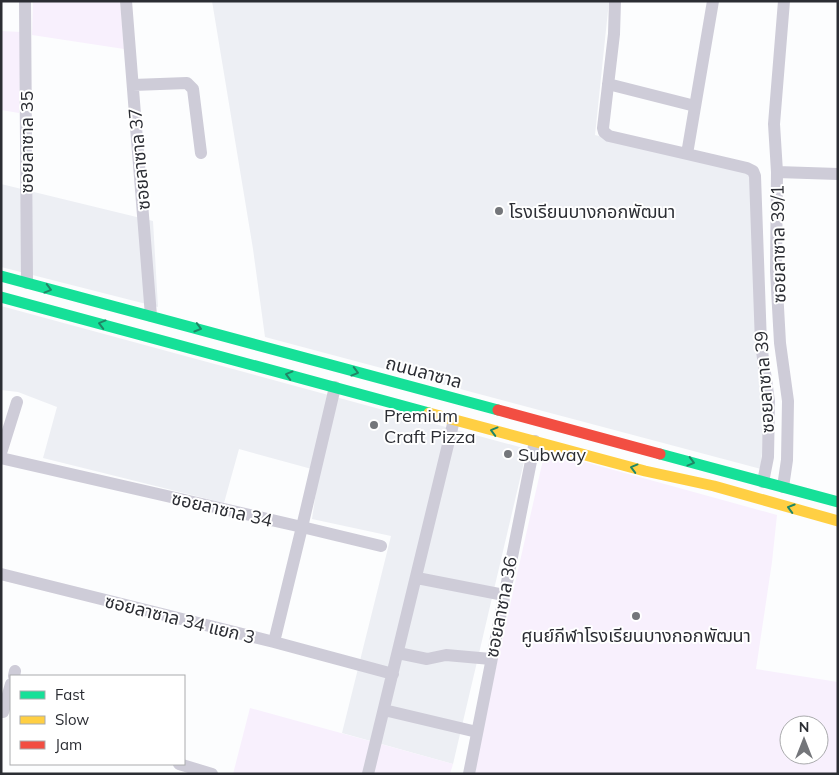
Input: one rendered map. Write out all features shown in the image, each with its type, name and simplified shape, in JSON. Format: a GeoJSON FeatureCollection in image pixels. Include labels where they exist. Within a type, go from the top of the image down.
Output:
{"type":"FeatureCollection","features":[{"type":"Feature","properties":{"kind":"street","name":"ซอยลาซาล 35"},"geometry":{"type":"LineString","coordinates":[[25,1],[27,283]]}},
{"type":"Feature","properties":{"kind":"street","name":"ซอยลาซาล 37"},"geometry":{"type":"LineString","coordinates":[[126,1],[151,316]]}},
{"type":"Feature","properties":{"kind":"street","name":"ซอยลาซาล 39"},"geometry":{"type":"LineString","coordinates":[[615,1],[604,132],[609,136],[747,168],[753,171],[755,176],[761,344],[768,401],[768,457],[763,482]]}},
{"type":"Feature","properties":{"kind":"street"},"geometry":{"type":"LineString","coordinates":[[687,154],[713,1]]}},
{"type":"Feature","properties":{"kind":"street","name":"ซอยลาซาล 39/1"},"geometry":{"type":"LineString","coordinates":[[782,487],[787,460],[788,401],[780,343],[776,271],[777,172],[774,124],[784,1]]}},
{"type":"Feature","properties":{"kind":"street"},"geometry":{"type":"LineString","coordinates":[[133,85],[187,83],[190,85],[193,89],[201,153]]}},
{"type":"Feature","properties":{"kind":"street"},"geometry":{"type":"LineString","coordinates":[[608,84],[695,106]]}},
{"type":"Feature","properties":{"kind":"street"},"geometry":{"type":"LineString","coordinates":[[777,172],[838,174]]}},
{"type":"Feature","properties":{"kind":"street","name":"ถนนลาซาล"},"geometry":{"type":"LineString","coordinates":[[1,276],[838,502]]}},
{"type":"Feature","properties":{"kind":"street"},"geometry":{"type":"LineString","coordinates":[[1,297],[645,471],[714,486],[838,521]]}},
{"type":"Feature","properties":{"kind":"street"},"geometry":{"type":"LineString","coordinates":[[302,527],[335,387]]}},
{"type":"Feature","properties":{"kind":"street"},"geometry":{"type":"LineString","coordinates":[[1,453],[17,402]]}},
{"type":"Feature","properties":{"kind":"street"},"geometry":{"type":"LineString","coordinates":[[368,774],[454,420]]}},
{"type":"Feature","properties":{"kind":"street"},"geometry":{"type":"LineString","coordinates":[[535,441],[538,422]]}},
{"type":"Feature","properties":{"kind":"street","name":"ซอยลาซาล 36"},"geometry":{"type":"LineString","coordinates":[[469,774],[535,441]]}},
{"type":"Feature","properties":{"kind":"street","name":"ซอยลาซาล 34"},"geometry":{"type":"LineString","coordinates":[[1,458],[381,546]]}},
{"type":"Feature","properties":{"kind":"street"},"geometry":{"type":"LineString","coordinates":[[714,486],[718,470]]}},
{"type":"Feature","properties":{"kind":"street","name":"ซอยลาซาล 34 แยก 3"},"geometry":{"type":"LineString","coordinates":[[1,574],[274,642],[302,527]]}},
{"type":"Feature","properties":{"kind":"street"},"geometry":{"type":"LineString","coordinates":[[416,578],[504,596]]}},
{"type":"Feature","properties":{"kind":"street"},"geometry":{"type":"LineString","coordinates":[[274,642],[393,674]]}},
{"type":"Feature","properties":{"kind":"street"},"geometry":{"type":"LineString","coordinates":[[398,653],[427,659],[446,655],[491,658]]}},
{"type":"Feature","properties":{"kind":"street"},"geometry":{"type":"LineString","coordinates":[[5,713],[10,689]]}},
{"type":"Feature","properties":{"kind":"street"},"geometry":{"type":"LineString","coordinates":[[384,710],[477,732]]}},
{"type":"Feature","properties":{"kind":"street"},"geometry":{"type":"LineString","coordinates":[[182,765],[212,774]]}},
{"type":"Feature","properties":{"kind":"shaded area"},"geometry":{"type":"Polygon","coordinates":[[[33,1],[120,1],[124,49],[32,35],[33,1]]]}},
{"type":"Feature","properties":{"kind":"shaded area","name":"โรงเรียนบางกอกพัฒนา"},"geometry":{"type":"Polygon","coordinates":[[[212,1],[609,1],[595,135],[751,173],[765,400],[761,469],[265,337],[253,249],[212,1]]]}},
{"type":"Feature","properties":{"kind":"shaded area"},"geometry":{"type":"Polygon","coordinates":[[[1,31],[21,32],[19,113],[1,110],[1,31]]]}},
{"type":"Feature","properties":{"kind":"shaded area"},"geometry":{"type":"Polygon","coordinates":[[[1,184],[153,221],[158,307],[1,267],[1,184]]]}},
{"type":"Feature","properties":{"kind":"shaded area"},"geometry":{"type":"Polygon","coordinates":[[[1,306],[527,449],[453,764],[342,733],[391,536],[312,519],[319,471],[239,449],[224,503],[43,458],[57,407],[18,392],[1,390],[1,306]]]}},
{"type":"Feature","properties":{"kind":"shaded area","name":"ศูนย์กีฬาโรงเรียนบางกอกพัฒนา"},"geometry":{"type":"Polygon","coordinates":[[[545,451],[777,515],[756,669],[838,682],[838,774],[475,774],[481,733],[545,451]]]}},
{"type":"Feature","properties":{"kind":"shaded area"},"geometry":{"type":"Polygon","coordinates":[[[250,708],[453,764],[450,774],[233,774],[250,708]]]}},
{"type":"Feature","properties":{"kind":"traffic: fast"},"geometry":{"type":"LineString","coordinates":[[1,276],[498,410]]}},
{"type":"Feature","properties":{"kind":"traffic: fast"},"geometry":{"type":"LineString","coordinates":[[1,297],[429,413]]}},
{"type":"Feature","properties":{"kind":"traffic: fast"},"geometry":{"type":"LineString","coordinates":[[660,454],[838,502]]}},
{"type":"Feature","properties":{"kind":"traffic: slow"},"geometry":{"type":"LineString","coordinates":[[429,413],[645,471],[714,486],[838,521]]}},
{"type":"Feature","properties":{"kind":"traffic: jam"},"geometry":{"type":"LineString","coordinates":[[498,410],[660,454]]}},
{"type":"Feature","properties":{"kind":"place","name":"โรงเรียนบางกอกพัฒนา"},"geometry":{"type":"Point","coordinates":[499,211]}},
{"type":"Feature","properties":{"kind":"place","name":"Premium Craft Pizza"},"geometry":{"type":"Point","coordinates":[374,425]}},
{"type":"Feature","properties":{"kind":"place","name":"Subway"},"geometry":{"type":"Point","coordinates":[508,454]}},
{"type":"Feature","properties":{"kind":"place","name":"ศูนย์กีฬาโรงเรียนบางกอกพัฒนา"},"geometry":{"type":"Point","coordinates":[636,616]}}]}
